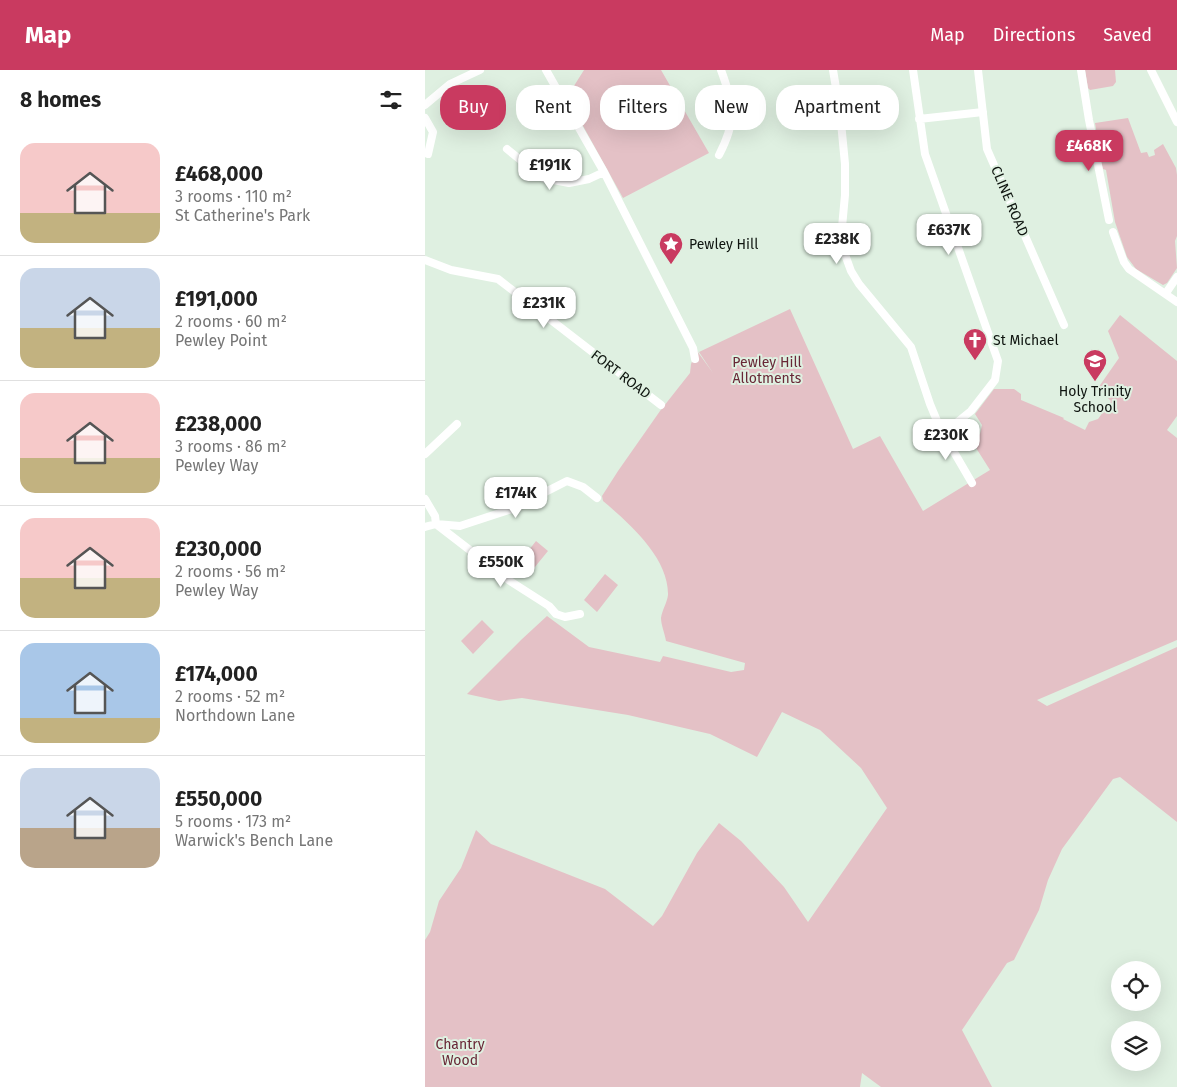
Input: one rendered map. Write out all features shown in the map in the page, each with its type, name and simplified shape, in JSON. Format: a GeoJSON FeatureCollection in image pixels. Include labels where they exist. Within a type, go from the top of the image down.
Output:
{"type":"FeatureCollection","features":[{"type":"Feature","properties":{"kind":"street"},"geometry":{"type":"LineString","coordinates":[[425,105],[450,84],[480,70]]}},
{"type":"Feature","properties":{"kind":"street"},"geometry":{"type":"LineString","coordinates":[[546,70],[604,172],[693,348],[695,359]]}},
{"type":"Feature","properties":{"kind":"street"},"geometry":{"type":"LineString","coordinates":[[719,155],[729,133],[733,116],[729,92],[721,70]]}},
{"type":"Feature","properties":{"kind":"street"},"geometry":{"type":"LineString","coordinates":[[833,70],[840,112],[844,156],[845,195],[841,238],[843,249],[851,271],[859,284],[911,348],[940,428],[971,483]]}},
{"type":"Feature","properties":{"kind":"street"},"geometry":{"type":"LineString","coordinates":[[913,70],[925,154],[998,361],[995,380],[977,404],[962,420],[940,428]]}},
{"type":"Feature","properties":{"kind":"street","name":"CLINE ROAD"},"geometry":{"type":"LineString","coordinates":[[978,70],[987,149],[1064,325]]}},
{"type":"Feature","properties":{"kind":"street"},"geometry":{"type":"LineString","coordinates":[[1081,70],[1109,220]]}},
{"type":"Feature","properties":{"kind":"street"},"geometry":{"type":"LineString","coordinates":[[1151,70],[1177,122]]}},
{"type":"Feature","properties":{"kind":"street"},"geometry":{"type":"LineString","coordinates":[[919,119],[983,112]]}},
{"type":"Feature","properties":{"kind":"street"},"geometry":{"type":"LineString","coordinates":[[425,118],[433,132],[428,154]]}},
{"type":"Feature","properties":{"kind":"street"},"geometry":{"type":"LineString","coordinates":[[507,149],[543,178],[569,183],[589,179],[604,172]]}},
{"type":"Feature","properties":{"kind":"street"},"geometry":{"type":"LineString","coordinates":[[1113,232],[1124,262],[1129,269],[1177,302]]}},
{"type":"Feature","properties":{"kind":"street","name":"FORT ROAD"},"geometry":{"type":"LineString","coordinates":[[425,260],[451,270],[498,279],[661,405]]}},
{"type":"Feature","properties":{"kind":"street"},"geometry":{"type":"LineString","coordinates":[[1165,293],[1177,277]]}},
{"type":"Feature","properties":{"kind":"street"},"geometry":{"type":"LineString","coordinates":[[425,454],[457,424]]}},
{"type":"Feature","properties":{"kind":"street"},"geometry":{"type":"LineString","coordinates":[[425,528],[436,524],[459,526],[504,511],[539,496],[567,481],[583,487],[597,498]]}},
{"type":"Feature","properties":{"kind":"street"},"geometry":{"type":"LineString","coordinates":[[425,499],[435,516],[436,524],[510,581],[549,606],[556,614],[565,617],[580,614]]}},
{"type":"Feature","properties":{"kind":"green space"},"geometry":{"type":"Polygon","coordinates":[[[584,70],[661,70],[670,85],[600,85],[600,130],[685,130],[685,112],[709,153],[623,198],[585,130],[590,130],[590,85],[575,85],[584,70]]]}},
{"type":"Feature","properties":{"kind":"green space"},"geometry":{"type":"Polygon","coordinates":[[[1085,70],[1115,70],[1116,82],[1113,86],[1090,90],[1085,70]]]}},
{"type":"Feature","properties":{"kind":"green space"},"geometry":{"type":"Polygon","coordinates":[[[1128,118],[1141,153],[1147,152],[1149,157],[1155,155],[1154,150],[1163,144],[1176,168],[1177,236],[1175,241],[1177,268],[1167,283],[1163,285],[1136,269],[1127,257],[1115,222],[1106,170],[1103,169],[1099,156],[1095,123],[1128,118]]]}},
{"type":"Feature","properties":{"kind":"green space"},"geometry":{"type":"Polygon","coordinates":[[[790,309],[853,449],[880,436],[923,511],[990,470],[971,440],[980,434],[982,425],[975,414],[994,389],[1014,389],[1021,394],[1021,400],[1064,418],[1085,430],[1089,422],[1098,419],[1111,401],[1098,388],[1119,358],[1108,331],[1120,315],[1177,361],[1177,416],[1167,430],[1177,438],[1177,640],[1037,700],[1047,706],[1177,647],[1177,822],[1120,777],[1113,779],[1062,849],[1048,880],[1039,910],[1014,960],[1007,963],[962,1030],[992,1087],[881,1087],[862,1073],[860,1087],[425,1087],[425,940],[430,932],[439,901],[461,868],[476,830],[491,844],[605,889],[653,926],[662,916],[697,853],[719,823],[741,841],[784,887],[808,922],[887,808],[861,768],[820,730],[782,712],[757,757],[710,734],[628,715],[522,698],[499,701],[467,694],[547,616],[589,647],[660,662],[663,656],[731,672],[744,670],[745,663],[666,641],[661,618],[668,595],[667,581],[662,568],[646,542],[603,501],[602,496],[660,411],[690,373],[691,364],[697,351],[713,373],[699,352],[790,309]]]}},
{"type":"Feature","properties":{"kind":"green space"},"geometry":{"type":"Polygon","coordinates":[[[536,541],[548,551],[530,573],[518,564],[536,541]]]}},
{"type":"Feature","properties":{"kind":"green space"},"geometry":{"type":"Polygon","coordinates":[[[605,574],[618,585],[597,612],[584,600],[605,574]]]}},
{"type":"Feature","properties":{"kind":"green space"},"geometry":{"type":"Polygon","coordinates":[[[482,620],[494,632],[473,654],[461,641],[482,620]]]}},
{"type":"Feature","properties":{"kind":"place","name":"Pewley Hill"},"geometry":{"type":"Point","coordinates":[671,265]}},
{"type":"Feature","properties":{"kind":"place","name":"St Michael"},"geometry":{"type":"Point","coordinates":[975,361]}},
{"type":"Feature","properties":{"kind":"place","name":"Holy Trinity School"},"geometry":{"type":"Point","coordinates":[1095,382]}},
{"type":"Feature","properties":{"kind":"park label","name":"Pewley Hill Allotments"},"geometry":{"type":"Point","coordinates":[767,370]}},
{"type":"Feature","properties":{"kind":"park label","name":"Chantry Wood"},"geometry":{"type":"Point","coordinates":[460,1052]}}]}
